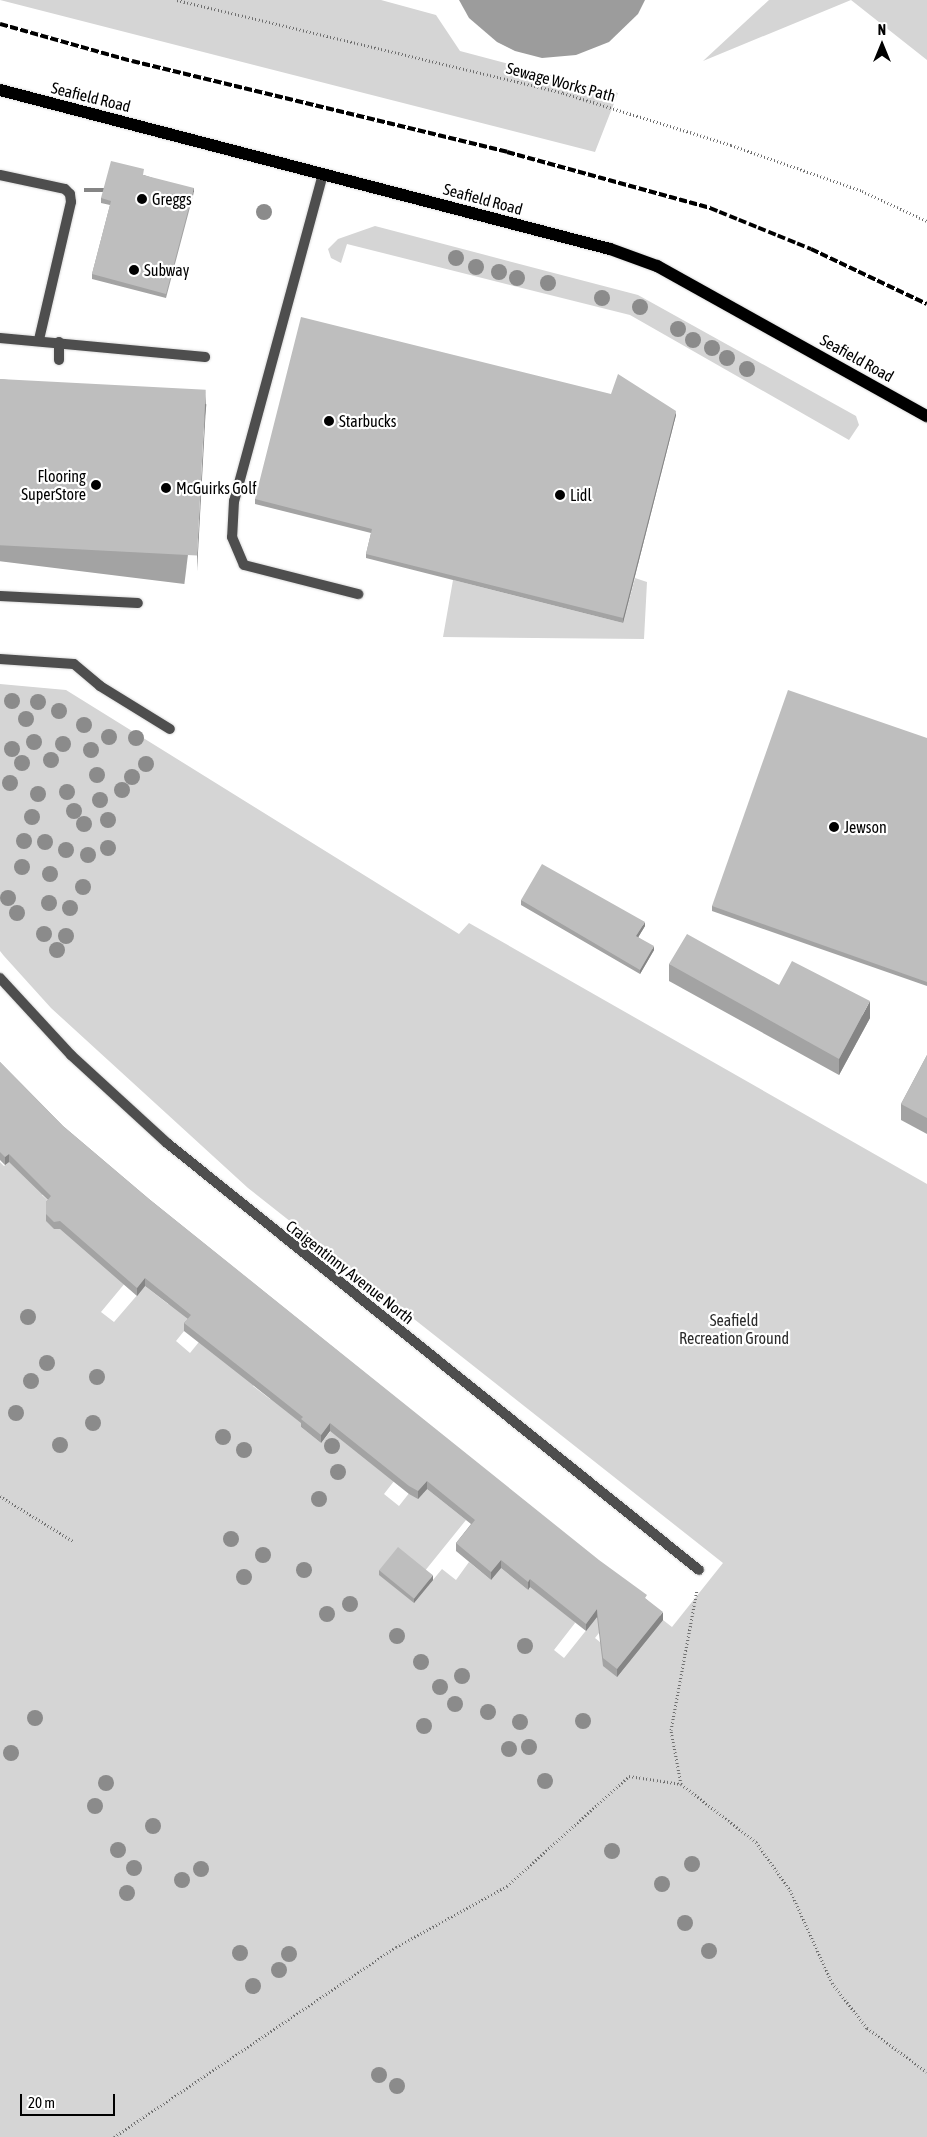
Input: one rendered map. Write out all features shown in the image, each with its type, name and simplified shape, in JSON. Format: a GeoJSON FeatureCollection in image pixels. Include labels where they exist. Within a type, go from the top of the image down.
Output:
{"type":"FeatureCollection","features":[{"type":"Feature","properties":{"kind":"main road","name":"Seafield Road"},"geometry":{"type":"LineString","coordinates":[[0,90],[610,249],[657,266],[927,416]]}},
{"type":"Feature","properties":{"kind":"street"},"geometry":{"type":"LineString","coordinates":[[0,174],[64,189],[70,194],[71,202],[39,340]]}},
{"type":"Feature","properties":{"kind":"street"},"geometry":{"type":"LineString","coordinates":[[323,174],[234,501],[232,537],[244,565],[358,594]]}},
{"type":"Feature","properties":{"kind":"street"},"geometry":{"type":"LineString","coordinates":[[0,338],[39,340],[205,357]]}},
{"type":"Feature","properties":{"kind":"street"},"geometry":{"type":"LineString","coordinates":[[59,360],[60,342]]}},
{"type":"Feature","properties":{"kind":"street"},"geometry":{"type":"LineString","coordinates":[[0,596],[138,603]]}},
{"type":"Feature","properties":{"kind":"street"},"geometry":{"type":"LineString","coordinates":[[0,659],[74,664],[100,686],[170,729]]}},
{"type":"Feature","properties":{"kind":"street","name":"Craigentinny Avenue North"},"geometry":{"type":"LineString","coordinates":[[0,978],[71,1055],[167,1143],[699,1570]]}},
{"type":"Feature","properties":{"kind":"path","name":"Sewage Works Path"},"geometry":{"type":"LineString","coordinates":[[177,0],[563,93],[740,149],[862,191],[927,221]]}},
{"type":"Feature","properties":{"kind":"path"},"geometry":{"type":"LineString","coordinates":[[0,1496],[73,1541]]}},
{"type":"Feature","properties":{"kind":"path"},"geometry":{"type":"LineString","coordinates":[[680,1784],[671,1730],[694,1616],[699,1570]]}},
{"type":"Feature","properties":{"kind":"path"},"geometry":{"type":"LineString","coordinates":[[114,2137],[396,1947],[507,1886],[629,1776],[680,1784],[756,1842],[790,1890],[832,1983],[867,2028],[927,2072]]}},
{"type":"Feature","properties":{"kind":"green space"},"geometry":{"type":"Polygon","coordinates":[[[0,0],[381,0],[436,15],[460,51],[618,93],[595,152],[0,0]]]}},
{"type":"Feature","properties":{"kind":"green space"},"geometry":{"type":"Polygon","coordinates":[[[769,0],[851,0],[703,61],[769,0]]]}},
{"type":"Feature","properties":{"kind":"green space"},"geometry":{"type":"Polygon","coordinates":[[[851,0],[927,0],[927,60],[851,0]]]}},
{"type":"Feature","properties":{"kind":"green space"},"geometry":{"type":"Polygon","coordinates":[[[375,226],[638,295],[856,416],[859,425],[849,440],[630,315],[347,244],[341,263],[331,258],[328,249],[338,239],[375,226]]]}},
{"type":"Feature","properties":{"kind":"green space"},"geometry":{"type":"Polygon","coordinates":[[[635,578],[647,582],[644,639],[443,637],[453,580],[623,623],[635,578]]]}},
{"type":"Feature","properties":{"kind":"green space","name":"Seafield Recreation Ground"},"geometry":{"type":"Polygon","coordinates":[[[0,684],[66,690],[459,934],[469,923],[927,1184],[927,2137],[0,2137],[0,1162],[4,1166],[9,1162],[60,1176],[42,1195],[54,1206],[60,1229],[170,1229],[101,1312],[114,1322],[145,1286],[168,1304],[201,1310],[176,1341],[190,1353],[203,1337],[266,1368],[253,1386],[270,1399],[294,1369],[303,1394],[301,1427],[321,1443],[338,1422],[430,1435],[384,1494],[399,1506],[410,1492],[427,1489],[466,1520],[424,1572],[414,1603],[442,1569],[456,1580],[469,1562],[491,1580],[501,1568],[528,1590],[556,1555],[575,1623],[554,1650],[564,1658],[608,1603],[617,1610],[595,1638],[611,1651],[663,1620],[672,1627],[723,1563],[248,1188],[51,1008],[4,956],[0,951],[0,684]]]}},
{"type":"Feature","properties":{"kind":"shaded area"},"geometry":{"type":"Polygon","coordinates":[[[459,0],[645,0],[638,14],[609,42],[576,55],[542,58],[515,51],[497,42],[469,18],[459,0]]]}},
{"type":"Feature","properties":{"kind":"building"},"geometry":{"type":"Polygon","coordinates":[[[111,161],[144,169],[143,175],[194,188],[166,294],[92,274],[111,201],[101,198],[111,161]]]}},
{"type":"Feature","properties":{"kind":"building"},"geometry":{"type":"Polygon","coordinates":[[[301,317],[611,394],[618,374],[676,411],[623,618],[366,554],[372,529],[255,499],[301,317]]]}},
{"type":"Feature","properties":{"kind":"building"},"geometry":{"type":"Polygon","coordinates":[[[0,379],[206,390],[197,556],[0,545],[0,379]]]}},
{"type":"Feature","properties":{"kind":"building","name":"Jewson"},"geometry":{"type":"Polygon","coordinates":[[[788,690],[927,738],[927,982],[712,906],[788,690]]]}},
{"type":"Feature","properties":{"kind":"building"},"geometry":{"type":"Polygon","coordinates":[[[542,864],[645,922],[636,936],[654,946],[640,970],[521,900],[542,864]]]}},
{"type":"Feature","properties":{"kind":"building"},"geometry":{"type":"Polygon","coordinates":[[[687,934],[779,985],[792,961],[870,1001],[839,1059],[669,964],[687,934]]]}},
{"type":"Feature","properties":{"kind":"building"},"geometry":{"type":"Polygon","coordinates":[[[927,1055],[927,1118],[901,1104],[927,1055]]]}},
{"type":"Feature","properties":{"kind":"building"},"geometry":{"type":"Polygon","coordinates":[[[0,1062],[63,1126],[149,1199],[599,1560],[647,1595],[645,1598],[663,1612],[617,1669],[603,1658],[597,1609],[586,1624],[530,1579],[528,1582],[501,1560],[491,1572],[456,1543],[475,1520],[427,1481],[418,1491],[409,1486],[330,1423],[321,1435],[301,1419],[303,1417],[184,1323],[191,1315],[145,1278],[137,1288],[60,1221],[54,1222],[46,1214],[46,1202],[51,1196],[9,1154],[5,1157],[0,1152],[0,1062]]]}},
{"type":"Feature","properties":{"kind":"building"},"geometry":{"type":"Polygon","coordinates":[[[398,1547],[433,1575],[414,1599],[379,1570],[398,1547]]]}},
{"type":"Feature","properties":{"kind":"railway"},"geometry":{"type":"LineString","coordinates":[[0,24],[132,61],[507,152],[710,208],[811,249],[927,304]]}},
{"type":"Feature","properties":{"kind":"place","name":"Greggs"},"geometry":{"type":"Point","coordinates":[142,199]}},
{"type":"Feature","properties":{"kind":"place","name":"Subway"},"geometry":{"type":"Point","coordinates":[134,270]}},
{"type":"Feature","properties":{"kind":"place","name":"Starbucks"},"geometry":{"type":"Point","coordinates":[329,421]}},
{"type":"Feature","properties":{"kind":"place","name":"Flooring SuperStore"},"geometry":{"type":"Point","coordinates":[96,485]}},
{"type":"Feature","properties":{"kind":"place","name":"McGuirks Golf"},"geometry":{"type":"Point","coordinates":[166,488]}},
{"type":"Feature","properties":{"kind":"place","name":"Lidl"},"geometry":{"type":"Point","coordinates":[560,495]}},
{"type":"Feature","properties":{"kind":"place","name":"Jewson"},"geometry":{"type":"Point","coordinates":[834,827]}}]}
